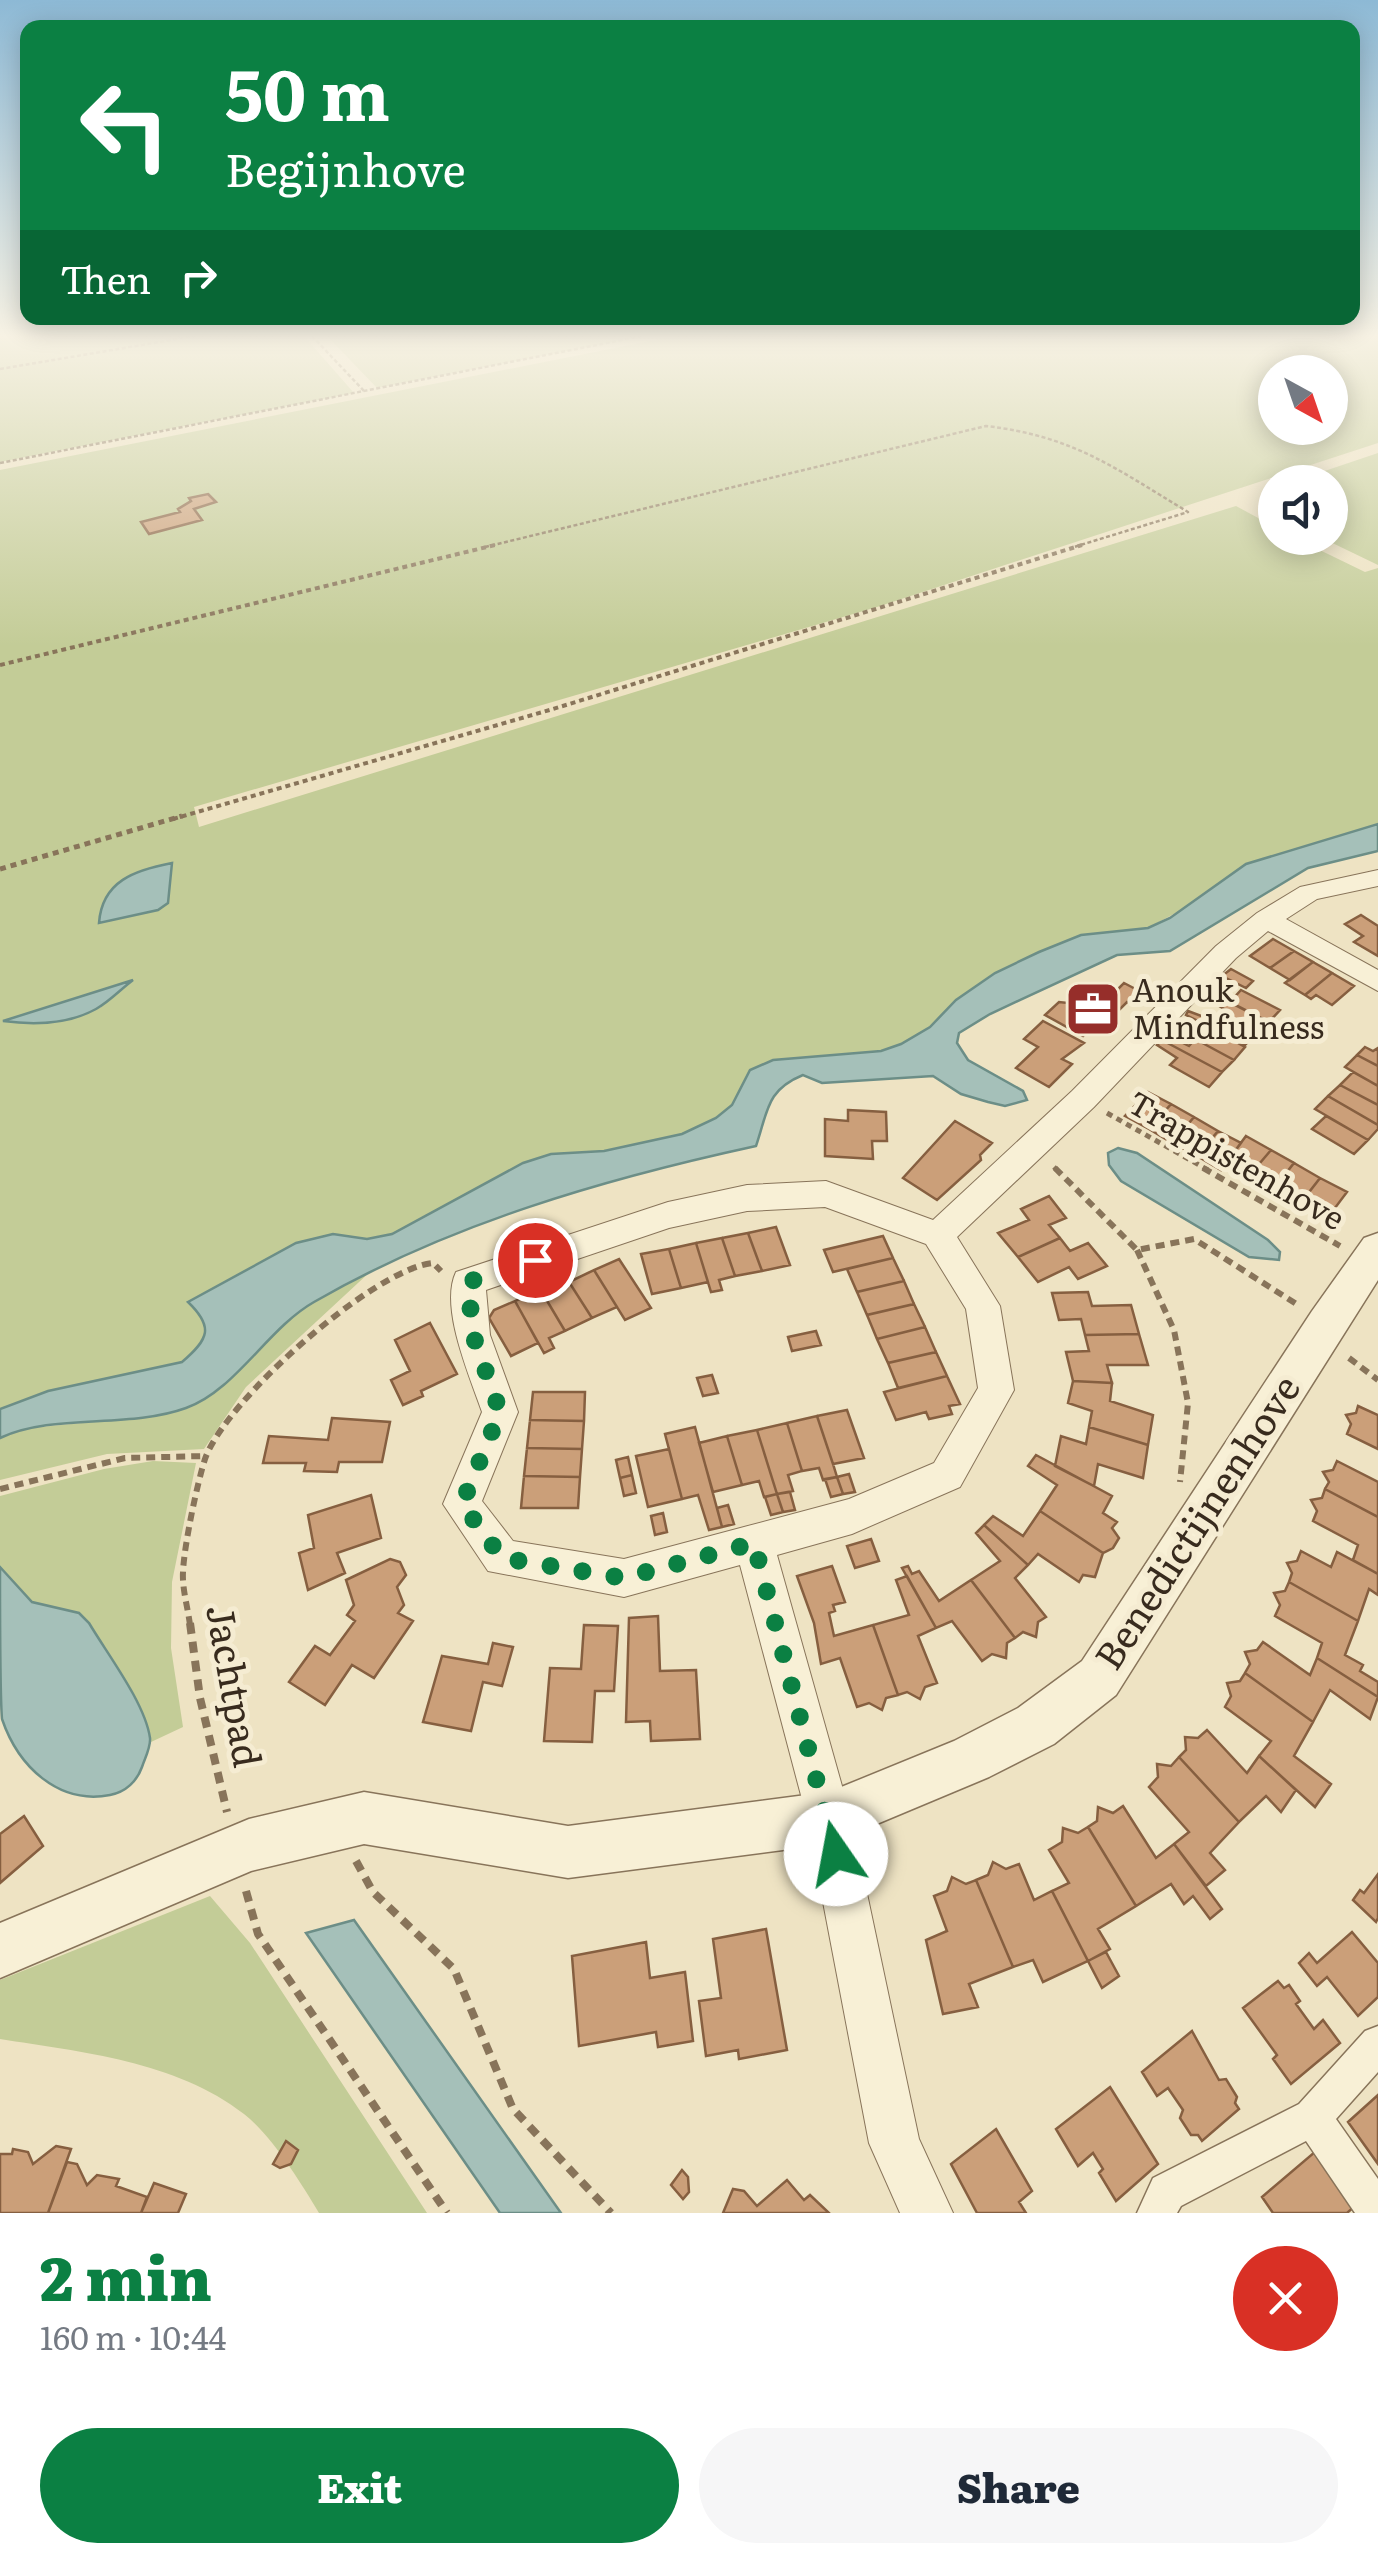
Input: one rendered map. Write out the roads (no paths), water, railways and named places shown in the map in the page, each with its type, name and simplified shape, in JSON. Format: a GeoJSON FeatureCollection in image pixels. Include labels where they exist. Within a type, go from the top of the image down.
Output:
{"type":"FeatureCollection","features":[{"type":"Feature","properties":{"kind":"street"},"geometry":{"type":"LineString","coordinates":[[938,1235],[1082,1099],[1226,952],[1266,919],[1309,893],[1378,878]]}},
{"type":"Feature","properties":{"kind":"street"},"geometry":{"type":"LineString","coordinates":[[1266,919],[1378,982]]}},
{"type":"Feature","properties":{"kind":"street"},"geometry":{"type":"LineString","coordinates":[[826,1194],[938,1235],[984,1306],[996,1390],[946,1475],[852,1516],[624,1578],[502,1558],[462,1504],[500,1412],[473,1335],[468,1282],[668,1215],[747,1198],[826,1194]]}},
{"type":"Feature","properties":{"kind":"street","name":"Benedictijnenhove"},"geometry":{"type":"LineString","coordinates":[[0,1950],[236,1852],[364,1818],[568,1852],[829,1818],[971,1759],[1036,1726],[1099,1678],[1326,1323],[1375,1259]]}},
{"type":"Feature","properties":{"kind":"street"},"geometry":{"type":"LineString","coordinates":[[754,1543],[829,1818],[894,2144],[927,2213]]}},
{"type":"Feature","properties":{"kind":"street"},"geometry":{"type":"LineString","coordinates":[[1157,2213],[1167,2192],[1312,2117],[1378,2044]]}},
{"type":"Feature","properties":{"kind":"street"},"geometry":{"type":"LineString","coordinates":[[1312,2117],[1378,2213]]}},
{"type":"Feature","properties":{"kind":"water"},"geometry":{"type":"Polygon","coordinates":[[[1378,824],[1378,851],[1308,868],[1170,951],[1117,955],[990,1014],[959,1033],[957,1043],[968,1060],[1023,1091],[1027,1100],[1005,1106],[988,1102],[961,1094],[933,1076],[822,1083],[803,1075],[775,1095],[756,1146],[585,1189],[419,1249],[297,1313],[204,1400],[164,1414],[44,1426],[0,1438],[0,1409],[48,1391],[182,1362],[205,1333],[202,1319],[188,1302],[296,1243],[333,1234],[367,1239],[392,1234],[523,1163],[551,1154],[604,1151],[682,1134],[716,1118],[732,1105],[750,1070],[773,1060],[881,1051],[901,1044],[930,1027],[956,1000],[995,973],[1039,952],[1081,935],[1148,928],[1170,918],[1246,864],[1378,824]]]}},
{"type":"Feature","properties":{"kind":"water"},"geometry":{"type":"Polygon","coordinates":[[[172,863],[168,903],[158,910],[99,923],[106,897],[114,887],[145,869],[172,863]]]}},
{"type":"Feature","properties":{"kind":"water"},"geometry":{"type":"Polygon","coordinates":[[[133,980],[101,1006],[74,1018],[38,1023],[3,1021],[133,980]]]}},
{"type":"Feature","properties":{"kind":"water"},"geometry":{"type":"Polygon","coordinates":[[[1118,1148],[1137,1153],[1268,1240],[1280,1252],[1279,1260],[1249,1257],[1121,1181],[1109,1165],[1108,1153],[1118,1148]]]}},
{"type":"Feature","properties":{"kind":"water"},"geometry":{"type":"Polygon","coordinates":[[[0,1567],[32,1602],[79,1613],[134,1695],[150,1741],[137,1777],[121,1791],[91,1797],[57,1788],[29,1766],[9,1736],[1,1707],[0,1567]]]}},
{"type":"Feature","properties":{"kind":"water"},"geometry":{"type":"Polygon","coordinates":[[[354,1920],[561,2213],[500,2213],[306,1933],[354,1920]]]}},
{"type":"Feature","properties":{"kind":"place","name":"Anouk Mindfulness"},"geometry":{"type":"Point","coordinates":[1093,1009]}}]}
